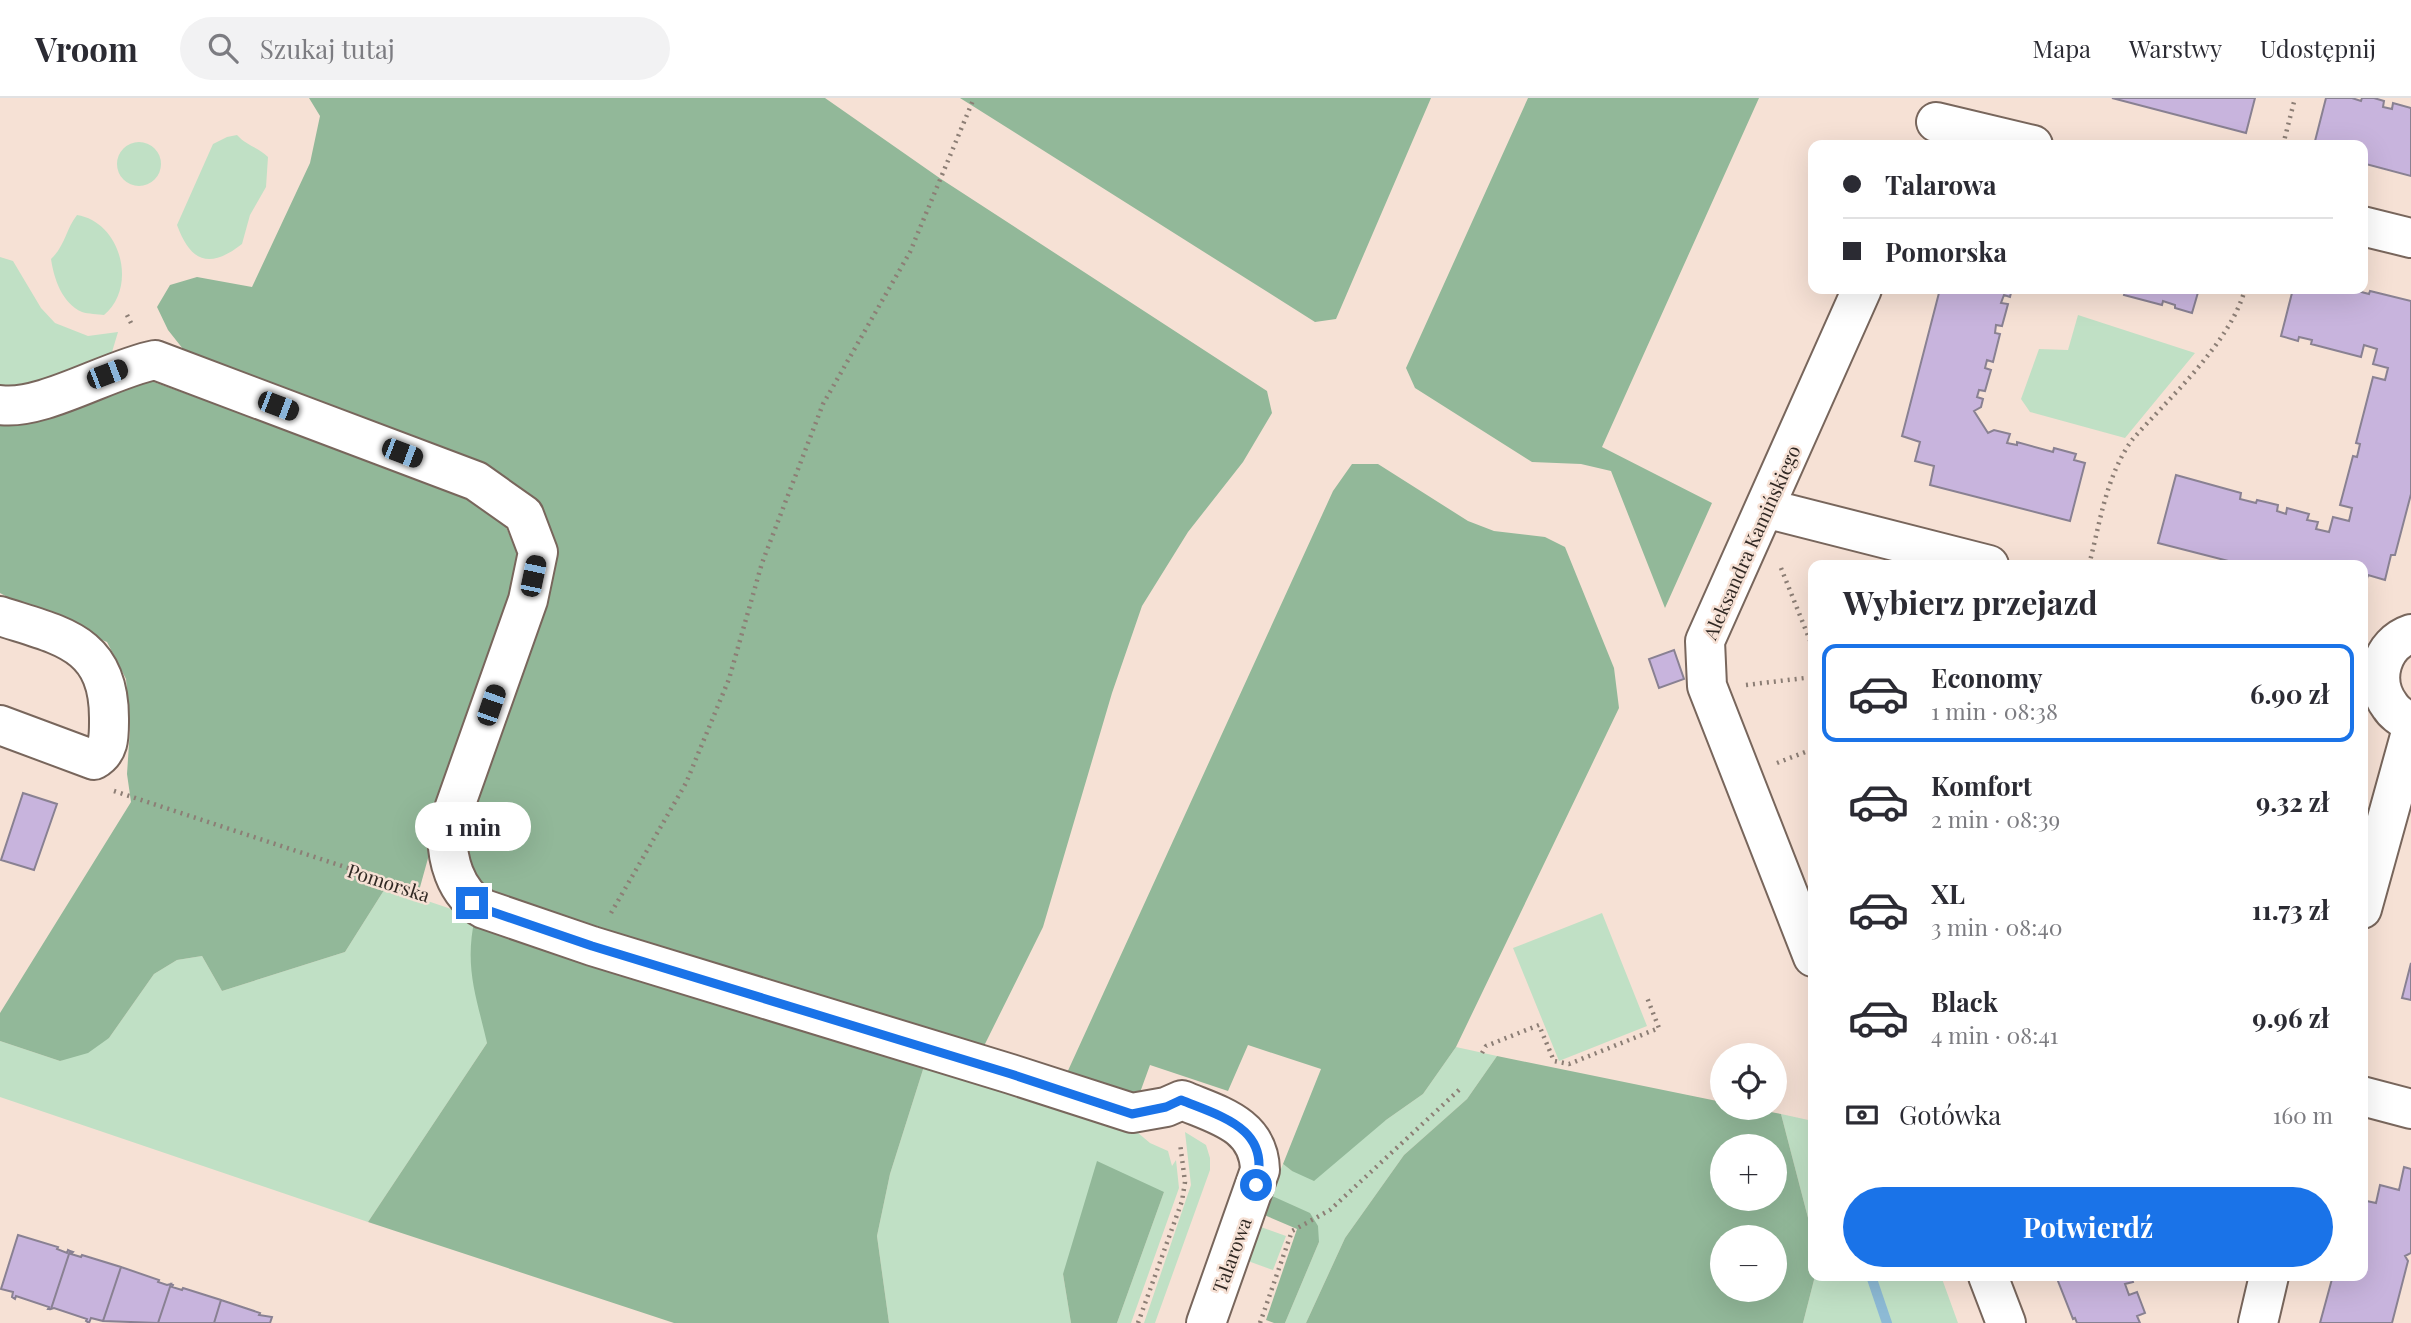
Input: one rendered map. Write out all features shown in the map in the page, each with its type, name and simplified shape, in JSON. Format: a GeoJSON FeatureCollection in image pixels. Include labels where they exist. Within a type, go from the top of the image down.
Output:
{"type":"FeatureCollection","features":[{"type":"Feature","properties":{"kind":"street"},"geometry":{"type":"LineString","coordinates":[[1935,122],[2011,140]]}},
{"type":"Feature","properties":{"kind":"street"},"geometry":{"type":"LineString","coordinates":[[2368,227],[2411,237]]}},
{"type":"Feature","properties":{"kind":"street","name":"Aleksandra Kamińskiego"},"geometry":{"type":"LineString","coordinates":[[1808,944],[1707,686],[1704,641],[1860,294]]}},
{"type":"Feature","properties":{"kind":"street"},"geometry":{"type":"LineString","coordinates":[[0,404],[11,406],[32,403],[132,364],[155,360],[476,481],[524,515],[538,551],[528,600],[448,826],[450,861],[458,882],[472,903],[592,946],[1011,1074],[1132,1114],[1166,1107],[1181,1100]]}},
{"type":"Feature","properties":{"kind":"street"},"geometry":{"type":"LineString","coordinates":[[1765,508],[1969,560]]}},
{"type":"Feature","properties":{"kind":"street"},"geometry":{"type":"LineString","coordinates":[[0,616],[69,638],[93,659],[109,694],[109,741],[103,755],[103,775],[0,725]]}},
{"type":"Feature","properties":{"kind":"street"},"geometry":{"type":"LineString","coordinates":[[2411,634],[2372,663],[2388,705],[2411,723]]}},
{"type":"Feature","properties":{"kind":"street"},"geometry":{"type":"LineString","coordinates":[[2368,887],[2411,732]]}},
{"type":"Feature","properties":{"kind":"street"},"geometry":{"type":"LineString","coordinates":[[2368,1098],[2411,1109]]}},
{"type":"Feature","properties":{"kind":"street","name":"Talarowa"},"geometry":{"type":"LineString","coordinates":[[1181,1100],[1225,1117],[1239,1127],[1256,1146],[1260,1170],[1206,1323]]}},
{"type":"Feature","properties":{"kind":"street"},"geometry":{"type":"LineString","coordinates":[[1990,1281],[2006,1323]]}},
{"type":"Feature","properties":{"kind":"street"},"geometry":{"type":"LineString","coordinates":[[2258,1323],[2268,1281]]}},
{"type":"Feature","properties":{"kind":"path"},"geometry":{"type":"LineString","coordinates":[[592,946],[686,783],[729,679],[762,563],[823,404],[910,252],[974,98]]}},
{"type":"Feature","properties":{"kind":"path"},"geometry":{"type":"LineString","coordinates":[[2284,140],[2295,98]]}},
{"type":"Feature","properties":{"kind":"path"},"geometry":{"type":"LineString","coordinates":[[2090,560],[2109,489],[2123,453],[2221,339],[2235,318],[2243,294]]}},
{"type":"Feature","properties":{"kind":"path"},"geometry":{"type":"LineString","coordinates":[[1777,559],[1808,636]]}},
{"type":"Feature","properties":{"kind":"path"},"geometry":{"type":"LineString","coordinates":[[1738,686],[1808,678]]}},
{"type":"Feature","properties":{"kind":"path"},"geometry":{"type":"LineString","coordinates":[[1769,766],[1808,751]]}},
{"type":"Feature","properties":{"kind":"path","name":"Pomorska"},"geometry":{"type":"LineString","coordinates":[[103,775],[462,906],[472,903]]}},
{"type":"Feature","properties":{"kind":"path"},"geometry":{"type":"LineString","coordinates":[[1482,1053],[1486,1046],[1539,1025],[1554,1061],[1569,1064],[1659,1028],[1646,995]]}},
{"type":"Feature","properties":{"kind":"path"},"geometry":{"type":"LineString","coordinates":[[1260,1323],[1292,1231],[1330,1209],[1460,1089]]}},
{"type":"Feature","properties":{"kind":"path"},"geometry":{"type":"LineString","coordinates":[[1138,1323],[1182,1201],[1185,1182],[1178,1133],[1181,1100]]}},
{"type":"Feature","properties":{"kind":"green space"},"geometry":{"type":"Polygon","coordinates":[[[309,98],[825,98],[941,179],[1267,391],[1272,413],[1243,462],[1188,532],[1142,606],[1112,693],[1043,927],[983,1048],[484,896],[455,852],[543,602],[483,469],[183,349],[168,330],[157,307],[170,285],[197,277],[252,287],[310,163],[320,116],[309,98]]]}},
{"type":"Feature","properties":{"kind":"green space"},"geometry":{"type":"Polygon","coordinates":[[[960,98],[1431,98],[1336,319],[1315,322],[960,98]]]}},
{"type":"Feature","properties":{"kind":"green space"},"geometry":{"type":"Polygon","coordinates":[[[1528,98],[1759,98],[1602,447],[1712,503],[1665,608],[1611,471],[1581,464],[1532,462],[1415,388],[1406,368],[1528,98]]]}},
{"type":"Feature","properties":{"kind":"green space"},"geometry":{"type":"Polygon","coordinates":[[[237,135],[268,157],[266,187],[250,215],[242,244],[220,257],[203,258],[189,248],[177,225],[213,144],[237,135]]]}},
{"type":"Feature","properties":{"kind":"green space"},"geometry":{"type":"Polygon","coordinates":[[[139,142],[155,148],[161,164],[155,180],[139,186],[123,180],[117,164],[123,148],[139,142]]]}},
{"type":"Feature","properties":{"kind":"green space"},"geometry":{"type":"Polygon","coordinates":[[[77,215],[92,220],[105,230],[120,257],[120,289],[114,303],[104,315],[84,313],[75,308],[64,297],[54,274],[51,259],[77,215]]]}},
{"type":"Feature","properties":{"kind":"green space"},"geometry":{"type":"Polygon","coordinates":[[[0,257],[13,261],[41,308],[55,323],[88,336],[118,332],[112,352],[101,365],[15,388],[0,385],[0,257]]]}},
{"type":"Feature","properties":{"kind":"green space"},"geometry":{"type":"Polygon","coordinates":[[[2078,315],[2195,353],[2125,438],[2030,412],[2021,399],[2039,349],[2068,350],[2078,315]]]}},
{"type":"Feature","properties":{"kind":"green space"},"geometry":{"type":"Polygon","coordinates":[[[140,377],[469,496],[506,527],[517,552],[516,591],[435,833],[417,898],[386,887],[345,952],[222,991],[202,956],[177,960],[154,974],[109,1038],[88,1053],[60,1061],[0,1041],[0,1013],[131,802],[127,774],[130,729],[126,679],[107,642],[43,616],[0,593],[0,419],[140,377]]]}},
{"type":"Feature","properties":{"kind":"green space"},"geometry":{"type":"Polygon","coordinates":[[[1352,464],[1378,464],[1468,521],[1494,531],[1545,537],[1565,547],[1614,668],[1619,708],[1456,1047],[1423,1094],[1386,1120],[1314,1181],[1283,1164],[1321,1069],[1248,1045],[1228,1091],[1150,1065],[1138,1098],[1066,1075],[1333,491],[1352,464]]]}},
{"type":"Feature","properties":{"kind":"green space"},"geometry":{"type":"Polygon","coordinates":[[[386,887],[475,917],[487,1043],[368,1222],[0,1097],[0,1041],[60,1061],[109,1038],[154,974],[177,960],[202,956],[222,991],[345,952],[386,887]]]}},
{"type":"Feature","properties":{"kind":"green space"},"geometry":{"type":"Polygon","coordinates":[[[1602,913],[1647,1026],[1559,1061],[1513,948],[1602,913]]]}},
{"type":"Feature","properties":{"kind":"green space"},"geometry":{"type":"Polygon","coordinates":[[[475,917],[926,1060],[890,1174],[877,1236],[889,1323],[674,1323],[368,1222],[487,1043],[471,966],[475,917]]]}},
{"type":"Feature","properties":{"kind":"green space"},"geometry":{"type":"Polygon","coordinates":[[[1456,1047],[1497,1056],[1467,1099],[1404,1155],[1345,1238],[1306,1323],[1285,1323],[1319,1242],[1270,1195],[1283,1164],[1292,1171],[1386,1120],[1423,1094],[1456,1047]]]}},
{"type":"Feature","properties":{"kind":"green space"},"geometry":{"type":"Polygon","coordinates":[[[1497,1056],[1710,1100],[1710,1120],[1783,1120],[1786,1134],[1710,1134],[1710,1211],[1787,1211],[1787,1137],[1808,1218],[1808,1281],[1814,1281],[1803,1323],[1306,1323],[1345,1238],[1404,1155],[1467,1099],[1497,1056]]]}},
{"type":"Feature","properties":{"kind":"green space"},"geometry":{"type":"Polygon","coordinates":[[[926,1060],[1137,1132],[1150,1143],[1168,1151],[1172,1166],[1176,1160],[1179,1188],[1131,1323],[1117,1323],[1164,1192],[1063,1274],[1071,1323],[889,1323],[877,1236],[890,1174],[926,1060]]]}},
{"type":"Feature","properties":{"kind":"green space"},"geometry":{"type":"Polygon","coordinates":[[[1787,1115],[1808,1120],[1808,1218],[1783,1120],[1787,1120],[1787,1115]]]}},
{"type":"Feature","properties":{"kind":"green space"},"geometry":{"type":"Polygon","coordinates":[[[1185,1132],[1206,1145],[1210,1170],[1155,1323],[1144,1323],[1191,1185],[1185,1132]]]}},
{"type":"Feature","properties":{"kind":"green space"},"geometry":{"type":"Polygon","coordinates":[[[1097,1161],[1164,1192],[1117,1323],[1071,1323],[1063,1274],[1097,1161]]]}},
{"type":"Feature","properties":{"kind":"green space"},"geometry":{"type":"Polygon","coordinates":[[[1270,1195],[1310,1213],[1318,1226],[1319,1242],[1285,1323],[1266,1320],[1297,1229],[1262,1214],[1270,1195]]]}},
{"type":"Feature","properties":{"kind":"green space"},"geometry":{"type":"Polygon","coordinates":[[[1261,1227],[1286,1236],[1273,1270],[1248,1261],[1261,1227]]]}},
{"type":"Feature","properties":{"kind":"green space"},"geometry":{"type":"Polygon","coordinates":[[[1814,1281],[1943,1281],[1958,1323],[1803,1323],[1814,1281]]]}},
{"type":"Feature","properties":{"kind":"building"},"geometry":{"type":"Polygon","coordinates":[[[2112,98],[2255,98],[2246,133],[2112,98]]]}},
{"type":"Feature","properties":{"kind":"building"},"geometry":{"type":"Polygon","coordinates":[[[2326,98],[2352,98],[2361,101],[2362,98],[2374,98],[2384,101],[2383,107],[2392,109],[2393,103],[2411,108],[2411,176],[2368,165],[2368,140],[2315,140],[2326,98]]]}},
{"type":"Feature","properties":{"kind":"building"},"geometry":{"type":"Polygon","coordinates":[[[2370,291],[2411,301],[2411,494],[2395,555],[2391,555],[2385,580],[2368,575],[2368,560],[2224,560],[2158,543],[2176,475],[2241,493],[2240,499],[2278,505],[2277,511],[2286,514],[2287,508],[2309,514],[2307,520],[2318,522],[2316,529],[2329,532],[2333,517],[2349,521],[2352,508],[2340,505],[2353,456],[2357,457],[2360,444],[2356,443],[2373,377],[2385,380],[2388,368],[2373,364],[2377,349],[2364,345],[2361,357],[2311,344],[2312,340],[2299,337],[2298,341],[2281,336],[2292,294],[2369,294],[2370,291]]]}},
{"type":"Feature","properties":{"kind":"building"},"geometry":{"type":"Polygon","coordinates":[[[1939,294],[2011,294],[2010,297],[2004,295],[2001,303],[2008,304],[2002,326],[1996,325],[1995,333],[2000,334],[1993,362],[1987,360],[1985,368],[1991,370],[1985,391],[1979,390],[1977,397],[1983,399],[1981,407],[1974,411],[1988,433],[1994,430],[2010,434],[2007,443],[2017,445],[2017,442],[2053,452],[2054,448],[2076,454],[2074,460],[2085,463],[2070,521],[1930,485],[1934,466],[1915,461],[1920,442],[1902,436],[1939,294]]]}},
{"type":"Feature","properties":{"kind":"building"},"geometry":{"type":"Polygon","coordinates":[[[2198,294],[2192,313],[2163,301],[2162,305],[2124,295],[2198,294]]]}},
{"type":"Feature","properties":{"kind":"building"},"geometry":{"type":"Polygon","coordinates":[[[1674,650],[1684,679],[1659,688],[1649,659],[1674,650]]]}},
{"type":"Feature","properties":{"kind":"building"},"geometry":{"type":"Polygon","coordinates":[[[23,793],[57,804],[34,870],[1,860],[23,793]]]}},
{"type":"Feature","properties":{"kind":"building"},"geometry":{"type":"Polygon","coordinates":[[[2411,963],[2411,1000],[2402,998],[2411,963]]]}},
{"type":"Feature","properties":{"kind":"building"},"geometry":{"type":"Polygon","coordinates":[[[2404,1167],[2411,1169],[2411,1253],[2405,1256],[2408,1261],[2392,1323],[2320,1323],[2331,1281],[2368,1281],[2368,1201],[2376,1203],[2380,1185],[2399,1190],[2404,1167]]]}},
{"type":"Feature","properties":{"kind":"building"},"geometry":{"type":"Polygon","coordinates":[[[18,1235],[58,1247],[57,1249],[67,1253],[70,1251],[51,1309],[16,1296],[15,1299],[12,1297],[13,1292],[1,1289],[18,1235]]]}},
{"type":"Feature","properties":{"kind":"building"},"geometry":{"type":"Polygon","coordinates":[[[70,1251],[73,1252],[71,1254],[121,1267],[103,1321],[91,1318],[89,1323],[87,1319],[51,1309],[70,1251]]]}},
{"type":"Feature","properties":{"kind":"building"},"geometry":{"type":"Polygon","coordinates":[[[121,1267],[159,1280],[158,1282],[171,1284],[158,1323],[103,1321],[121,1267]]]}},
{"type":"Feature","properties":{"kind":"building"},"geometry":{"type":"Polygon","coordinates":[[[2058,1281],[2133,1281],[2125,1284],[2129,1295],[2137,1292],[2145,1313],[2137,1316],[2140,1323],[2077,1323],[2075,1318],[2073,1319],[2058,1281]]]}},
{"type":"Feature","properties":{"kind":"building"},"geometry":{"type":"Polygon","coordinates":[[[171,1284],[172,1287],[221,1300],[214,1323],[158,1323],[171,1284]]]}},
{"type":"Feature","properties":{"kind":"building"},"geometry":{"type":"Polygon","coordinates":[[[221,1300],[260,1313],[259,1315],[272,1317],[270,1323],[214,1323],[221,1300]]]}},
{"type":"Feature","properties":{"kind":"waterway"},"geometry":{"type":"LineString","coordinates":[[1873,1281],[1887,1323]]}},
{"type":"Feature","properties":{"kind":"route"},"geometry":{"type":"LineString","coordinates":[[472,903],[592,946],[1011,1074],[1132,1114],[1166,1107],[1181,1100],[1225,1117],[1248,1136],[1256,1146],[1260,1158],[1256,1185]]}}]}
